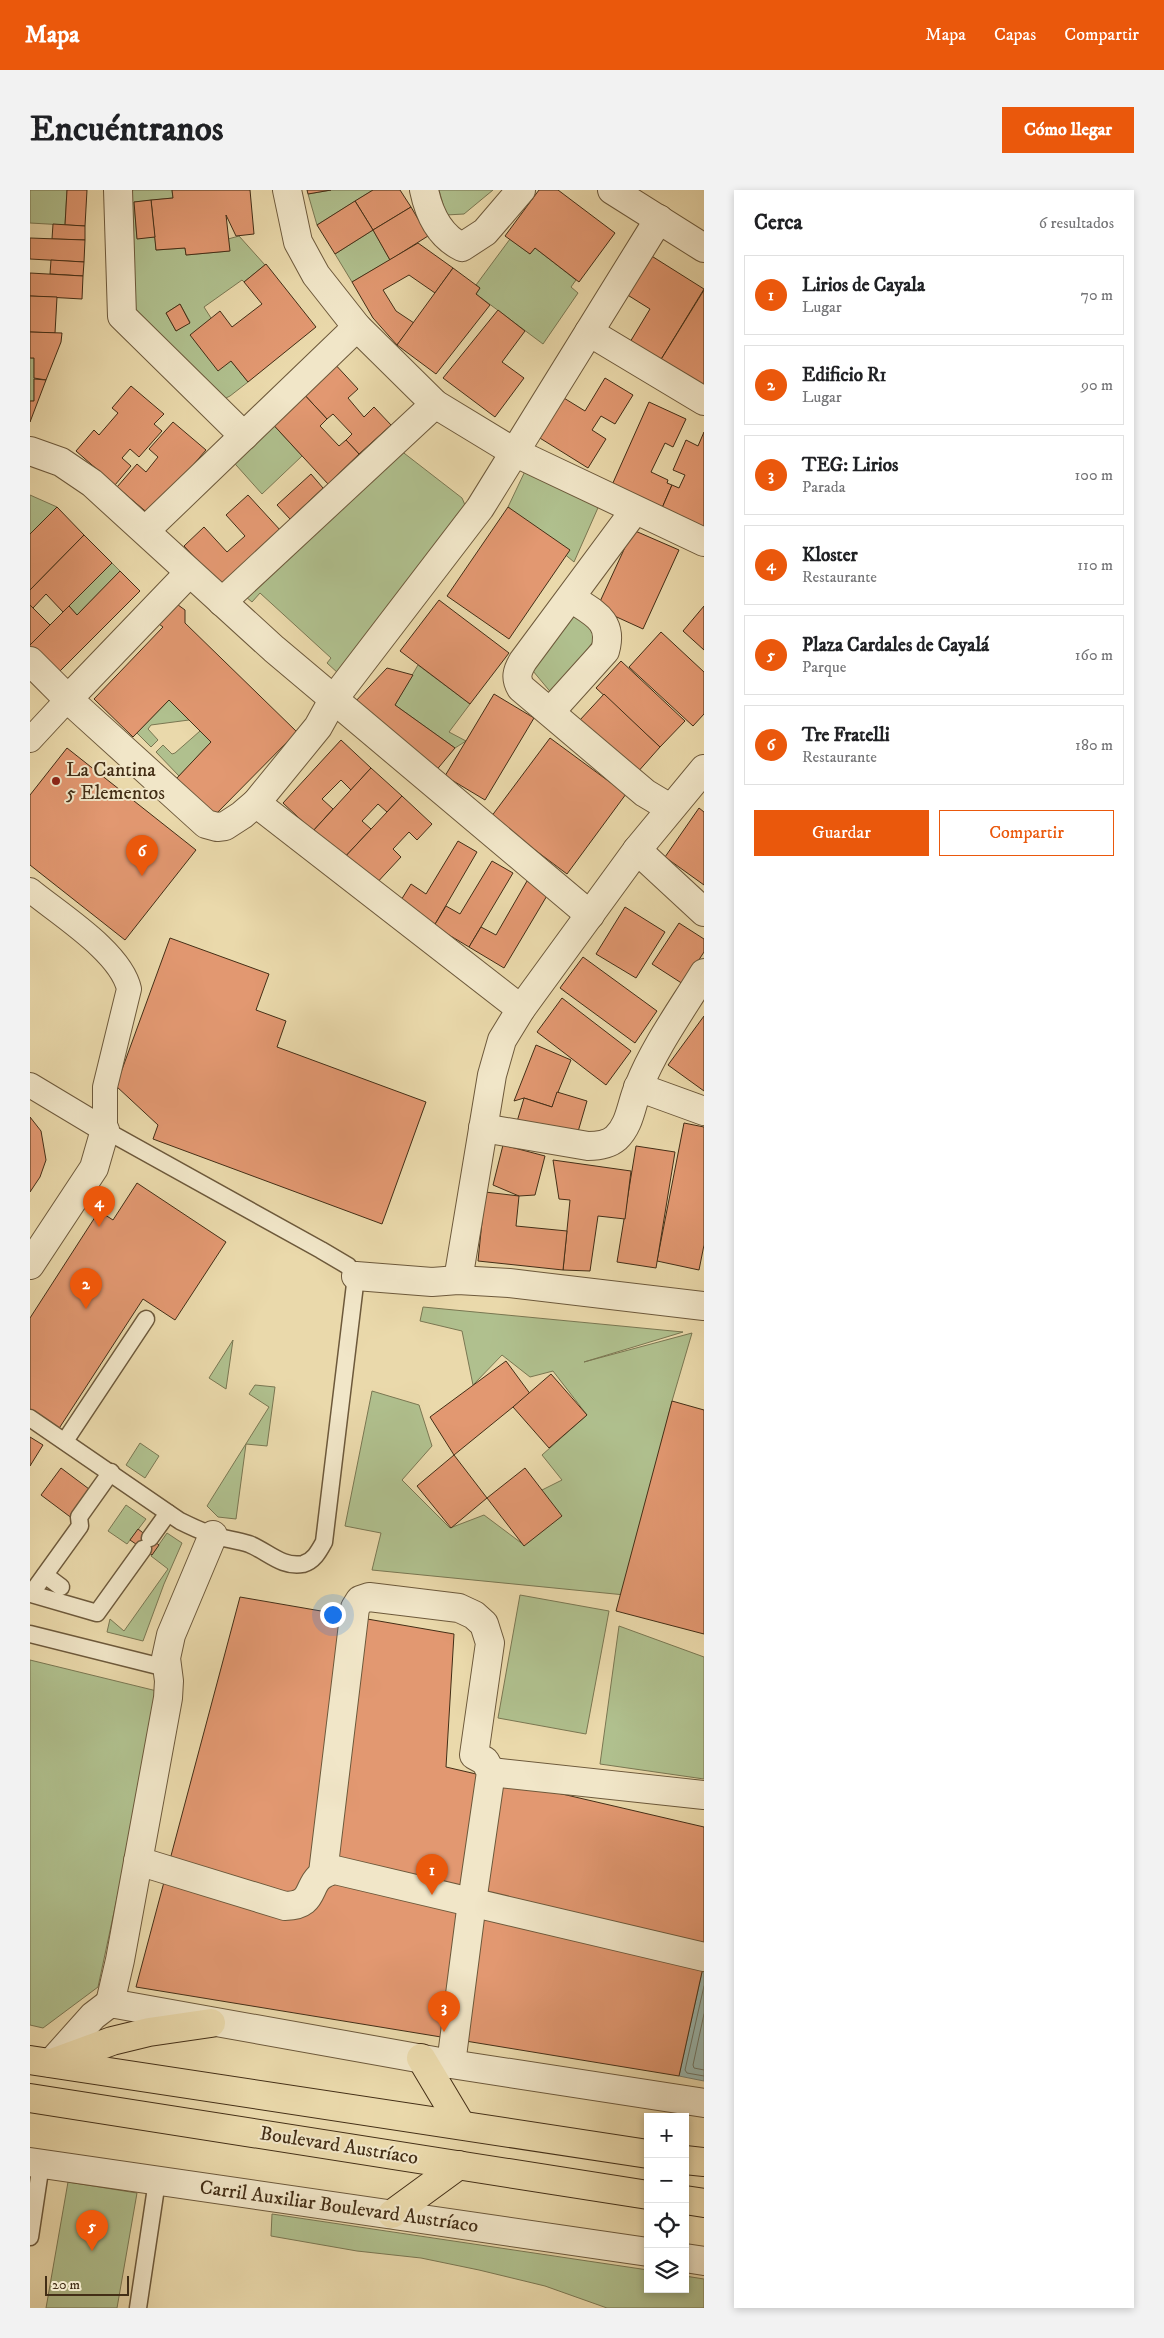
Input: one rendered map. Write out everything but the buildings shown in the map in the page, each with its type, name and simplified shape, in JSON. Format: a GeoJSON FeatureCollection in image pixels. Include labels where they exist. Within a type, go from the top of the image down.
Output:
{"type":"FeatureCollection","features":[{"type":"Feature","properties":{"kind":"main road"},"geometry":{"type":"LineString","coordinates":[[41,2061],[149,2032],[211,2023]]}},
{"type":"Feature","properties":{"kind":"main road"},"geometry":{"type":"LineString","coordinates":[[421,2058],[461,2125]]}},
{"type":"Feature","properties":{"kind":"main road","name":"Boulevard Austríaco"},"geometry":{"type":"LineString","coordinates":[[41,2061],[644,2153]]}},
{"type":"Feature","properties":{"kind":"main road","name":"Boulevard Austríaco"},"geometry":{"type":"LineString","coordinates":[[30,2098],[644,2194]]}},
{"type":"Feature","properties":{"kind":"main road"},"geometry":{"type":"LineString","coordinates":[[689,2160],[704,2162]]}},
{"type":"Feature","properties":{"kind":"main road"},"geometry":{"type":"LineString","coordinates":[[392,2214],[459,2165]]}},
{"type":"Feature","properties":{"kind":"main road"},"geometry":{"type":"LineString","coordinates":[[689,2201],[704,2203]]}},
{"type":"Feature","properties":{"kind":"street"},"geometry":{"type":"LineString","coordinates":[[118,190],[122,316],[244,436]]}},
{"type":"Feature","properties":{"kind":"street"},"geometry":{"type":"LineString","coordinates":[[287,190],[298,242],[316,275],[357,327],[435,404],[514,452],[704,542]]}},
{"type":"Feature","properties":{"kind":"street"},"geometry":{"type":"LineString","coordinates":[[424,190],[426,202],[438,228],[452,242],[462,247],[485,232],[521,190]]}},
{"type":"Feature","properties":{"kind":"street"},"geometry":{"type":"LineString","coordinates":[[612,190],[704,248]]}},
{"type":"Feature","properties":{"kind":"street"},"geometry":{"type":"LineString","coordinates":[[30,661],[68,699],[206,824],[224,826],[256,803],[318,727],[333,700],[480,508],[659,219]]}},
{"type":"Feature","properties":{"kind":"street"},"geometry":{"type":"LineString","coordinates":[[146,530],[357,327]]}},
{"type":"Feature","properties":{"kind":"street"},"geometry":{"type":"LineString","coordinates":[[589,332],[704,401]]}},
{"type":"Feature","properties":{"kind":"street"},"geometry":{"type":"LineString","coordinates":[[222,602],[435,404]]}},
{"type":"Feature","properties":{"kind":"street"},"geometry":{"type":"LineString","coordinates":[[30,451],[62,462],[92,483],[146,530],[189,573],[333,700],[590,915]]}},
{"type":"Feature","properties":{"kind":"street"},"geometry":{"type":"LineString","coordinates":[[635,510],[523,661],[517,675],[521,688],[551,711],[645,793],[670,808]]}},
{"type":"Feature","properties":{"kind":"street"},"geometry":{"type":"LineString","coordinates":[[30,740],[189,573]]}},
{"type":"Feature","properties":{"kind":"street"},"geometry":{"type":"LineString","coordinates":[[551,711],[605,651],[607,643],[608,633],[600,618],[571,598]]}},
{"type":"Feature","properties":{"kind":"street"},"geometry":{"type":"LineString","coordinates":[[458,1280],[492,1075],[502,1040],[521,1009],[637,850],[704,769]]}},
{"type":"Feature","properties":{"kind":"street"},"geometry":{"type":"LineString","coordinates":[[256,803],[521,1009]]}},
{"type":"Feature","properties":{"kind":"street"},"geometry":{"type":"LineString","coordinates":[[637,850],[704,912]]}},
{"type":"Feature","properties":{"kind":"street"},"geometry":{"type":"LineString","coordinates":[[483,1128],[588,1146],[603,1145],[616,1138],[625,1126],[638,1086],[657,1049],[704,973]]}},
{"type":"Feature","properties":{"kind":"street"},"geometry":{"type":"LineString","coordinates":[[30,1085],[105,1130],[94,1168],[30,1265]]}},
{"type":"Feature","properties":{"kind":"street"},"geometry":{"type":"LineString","coordinates":[[638,1086],[704,1111]]}},
{"type":"Feature","properties":{"kind":"street"},"geometry":{"type":"LineString","coordinates":[[356,1276],[432,1282],[458,1280],[509,1284],[704,1306]]}},
{"type":"Feature","properties":{"kind":"street"},"geometry":{"type":"LineString","coordinates":[[41,2061],[110,2003],[120,1960],[168,1698],[169,1680],[166,1658],[176,1619],[213,1535]]}},
{"type":"Feature","properties":{"kind":"street"},"geometry":{"type":"LineString","coordinates":[[323,1873],[352,1618],[355,1608],[360,1600],[369,1597],[459,1608],[474,1615],[484,1624],[490,1643],[474,1755],[485,1761],[491,1772],[451,2064]]}},
{"type":"Feature","properties":{"kind":"street"},"geometry":{"type":"LineString","coordinates":[[491,1772],[704,1795]]}},
{"type":"Feature","properties":{"kind":"street"},"geometry":{"type":"LineString","coordinates":[[138,1861],[285,1906],[299,1906],[308,1898],[313,1884],[323,1873],[335,1870],[704,1957]]}},
{"type":"Feature","properties":{"kind":"street"},"geometry":{"type":"LineString","coordinates":[[110,2003],[211,2023],[451,2064],[704,2102]]}},
{"type":"Feature","properties":{"kind":"street","name":"Carril Auxiliar Boulevard Austríaco"},"geometry":{"type":"LineString","coordinates":[[36,2163],[644,2251]]}},
{"type":"Feature","properties":{"kind":"street"},"geometry":{"type":"LineString","coordinates":[[689,2259],[704,2261]]}},
{"type":"Feature","properties":{"kind":"lane"},"geometry":{"type":"LineString","coordinates":[[30,890],[112,956],[127,977],[129,989],[105,1087],[105,1130],[322,1250],[348,1266],[356,1276],[324,1542],[312,1560],[302,1564],[288,1563],[269,1556],[250,1544],[213,1535],[180,1521],[30,1418]]}},
{"type":"Feature","properties":{"kind":"lane"},"geometry":{"type":"LineString","coordinates":[[65,1442],[146,1319]]}},
{"type":"Feature","properties":{"kind":"lane"},"geometry":{"type":"LineString","coordinates":[[111,1472],[79,1517],[80,1526],[32,1594],[97,1613],[168,1513]]}},
{"type":"Feature","properties":{"kind":"lane"},"geometry":{"type":"LineString","coordinates":[[45,1575],[61,1587]]}},
{"type":"Feature","properties":{"kind":"lane"},"geometry":{"type":"LineString","coordinates":[[30,1634],[166,1668]]}},
{"type":"Feature","properties":{"kind":"lane"},"geometry":{"type":"LineString","coordinates":[[30,2237],[36,2163]]}},
{"type":"Feature","properties":{"kind":"lane"},"geometry":{"type":"LineString","coordinates":[[138,2308],[157,2181]]}},
{"type":"Feature","properties":{"kind":"green space"},"geometry":{"type":"Polygon","coordinates":[[[30,190],[67,190],[65,225],[30,223],[30,190]]]}},
{"type":"Feature","properties":{"kind":"green space"},"geometry":{"type":"Polygon","coordinates":[[[133,190],[172,190],[173,198],[134,202],[137,238],[155,237],[156,250],[185,248],[186,255],[229,251],[228,239],[239,236],[265,265],[244,282],[242,280],[204,307],[231,361],[248,382],[230,396],[216,403],[133,319],[133,190]],[[180,304],[166,313],[176,331],[190,322],[180,304]]]}},
{"type":"Feature","properties":{"kind":"green space"},"geometry":{"type":"Polygon","coordinates":[[[331,190],[373,190],[317,225],[308,194],[331,190]]]}},
{"type":"Feature","properties":{"kind":"green space"},"geometry":{"type":"Polygon","coordinates":[[[439,190],[493,190],[464,214],[446,215],[439,190]]]}},
{"type":"Feature","properties":{"kind":"green space"},"geometry":{"type":"Polygon","coordinates":[[[373,230],[390,260],[352,282],[335,254],[373,230]]]}},
{"type":"Feature","properties":{"kind":"green space"},"geometry":{"type":"Polygon","coordinates":[[[510,239],[530,254],[535,248],[576,280],[571,287],[578,293],[543,344],[476,294],[480,288],[476,285],[510,239]]]}},
{"type":"Feature","properties":{"kind":"green space"},"geometry":{"type":"Polygon","coordinates":[[[30,358],[34,358],[34,401],[30,401],[30,358]]]}},
{"type":"Feature","properties":{"kind":"green space"},"geometry":{"type":"Polygon","coordinates":[[[268,419],[302,456],[262,494],[228,456],[268,419]]]}},
{"type":"Feature","properties":{"kind":"green space"},"geometry":{"type":"Polygon","coordinates":[[[400,450],[462,498],[465,505],[339,674],[327,663],[331,658],[260,593],[252,602],[246,597],[400,450]]]}},
{"type":"Feature","properties":{"kind":"green space"},"geometry":{"type":"Polygon","coordinates":[[[527,467],[601,501],[574,562],[508,507],[527,467]]]}},
{"type":"Feature","properties":{"kind":"green space"},"geometry":{"type":"Polygon","coordinates":[[[30,495],[57,507],[30,534],[30,495]]]}},
{"type":"Feature","properties":{"kind":"green space"},"geometry":{"type":"Polygon","coordinates":[[[112,563],[120,571],[77,615],[69,606],[112,563]]]}},
{"type":"Feature","properties":{"kind":"green space"},"geometry":{"type":"Polygon","coordinates":[[[576,611],[598,635],[553,695],[533,671],[576,611]]]}},
{"type":"Feature","properties":{"kind":"green space"},"geometry":{"type":"Polygon","coordinates":[[[418,665],[470,704],[449,732],[466,741],[455,748],[395,705],[418,665]]]}},
{"type":"Feature","properties":{"kind":"green space"},"geometry":{"type":"Polygon","coordinates":[[[169,700],[189,720],[151,725],[148,729],[158,740],[151,747],[137,733],[169,700]]]}},
{"type":"Feature","properties":{"kind":"green space"},"geometry":{"type":"Polygon","coordinates":[[[200,731],[211,742],[179,776],[156,752],[163,745],[172,754],[175,753],[200,731]]]}},
{"type":"Feature","properties":{"kind":"green space"},"geometry":{"type":"Polygon","coordinates":[[[423,1307],[683,1332],[584,1362],[692,1333],[672,1401],[625,1595],[372,1570],[381,1533],[345,1526],[372,1391],[419,1405],[432,1446],[402,1480],[450,1528],[484,1515],[524,1545],[542,1490],[562,1480],[542,1455],[587,1415],[553,1371],[530,1377],[502,1355],[473,1385],[462,1331],[420,1321],[423,1307]]]}},
{"type":"Feature","properties":{"kind":"green space"},"geometry":{"type":"Polygon","coordinates":[[[233,1340],[226,1389],[209,1378],[233,1340]]]}},
{"type":"Feature","properties":{"kind":"green space"},"geometry":{"type":"Polygon","coordinates":[[[255,1385],[275,1387],[267,1446],[246,1444],[236,1519],[218,1517],[207,1506],[269,1407],[249,1394],[255,1385]]]}},
{"type":"Feature","properties":{"kind":"green space"},"geometry":{"type":"Polygon","coordinates":[[[140,1443],[159,1456],[145,1478],[126,1465],[140,1443]]]}},
{"type":"Feature","properties":{"kind":"green space"},"geometry":{"type":"Polygon","coordinates":[[[126,1505],[146,1519],[127,1544],[108,1531],[126,1505]]]}},
{"type":"Feature","properties":{"kind":"green space"},"geometry":{"type":"Polygon","coordinates":[[[167,1533],[182,1543],[164,1584],[143,1641],[107,1632],[110,1619],[124,1631],[168,1569],[151,1556],[167,1533]]]}},
{"type":"Feature","properties":{"kind":"green space"},"geometry":{"type":"Polygon","coordinates":[[[520,1595],[609,1611],[586,1734],[498,1718],[520,1595]]]}},
{"type":"Feature","properties":{"kind":"green space"},"geometry":{"type":"Polygon","coordinates":[[[619,1626],[704,1657],[704,1779],[600,1764],[619,1626]]]}},
{"type":"Feature","properties":{"kind":"green space"},"geometry":{"type":"Polygon","coordinates":[[[30,1660],[161,1692],[98,1987],[43,2028],[30,2025],[30,1660]]]}},
{"type":"Feature","properties":{"kind":"green space"},"geometry":{"type":"Polygon","coordinates":[[[68,2182],[137,2193],[117,2308],[46,2308],[68,2182]]]}},
{"type":"Feature","properties":{"kind":"green space"},"geometry":{"type":"Polygon","coordinates":[[[272,2214],[644,2269],[644,2293],[689,2293],[689,2277],[704,2279],[704,2308],[607,2308],[545,2286],[479,2270],[421,2258],[357,2251],[271,2236],[272,2214]]]}},
{"type":"Feature","properties":{"kind":"water"},"geometry":{"type":"Polygon","coordinates":[[[704,1963],[704,2081],[679,2076],[704,1963]]]}},
{"type":"Feature","properties":{"kind":"place","name":"La Cantina 5 Elementos"},"geometry":{"type":"Point","coordinates":[56,781]}},
{"type":"Feature","properties":{"kind":"place","name":"Tre Fratelli"},"geometry":{"type":"Point","coordinates":[142,876]}},
{"type":"Feature","properties":{"kind":"place","name":"Kloster"},"geometry":{"type":"Point","coordinates":[99,1227]}},
{"type":"Feature","properties":{"kind":"place","name":"Edificio R1"},"geometry":{"type":"Point","coordinates":[86,1309]}},
{"type":"Feature","properties":{"kind":"place","name":"Lirios de Cayala"},"geometry":{"type":"Point","coordinates":[432,1895]}},
{"type":"Feature","properties":{"kind":"place","name":"TEG: Lirios"},"geometry":{"type":"Point","coordinates":[444,2032]}},
{"type":"Feature","properties":{"kind":"place","name":"Plaza Cardales de Cayalá"},"geometry":{"type":"Point","coordinates":[92,2251]}}]}
